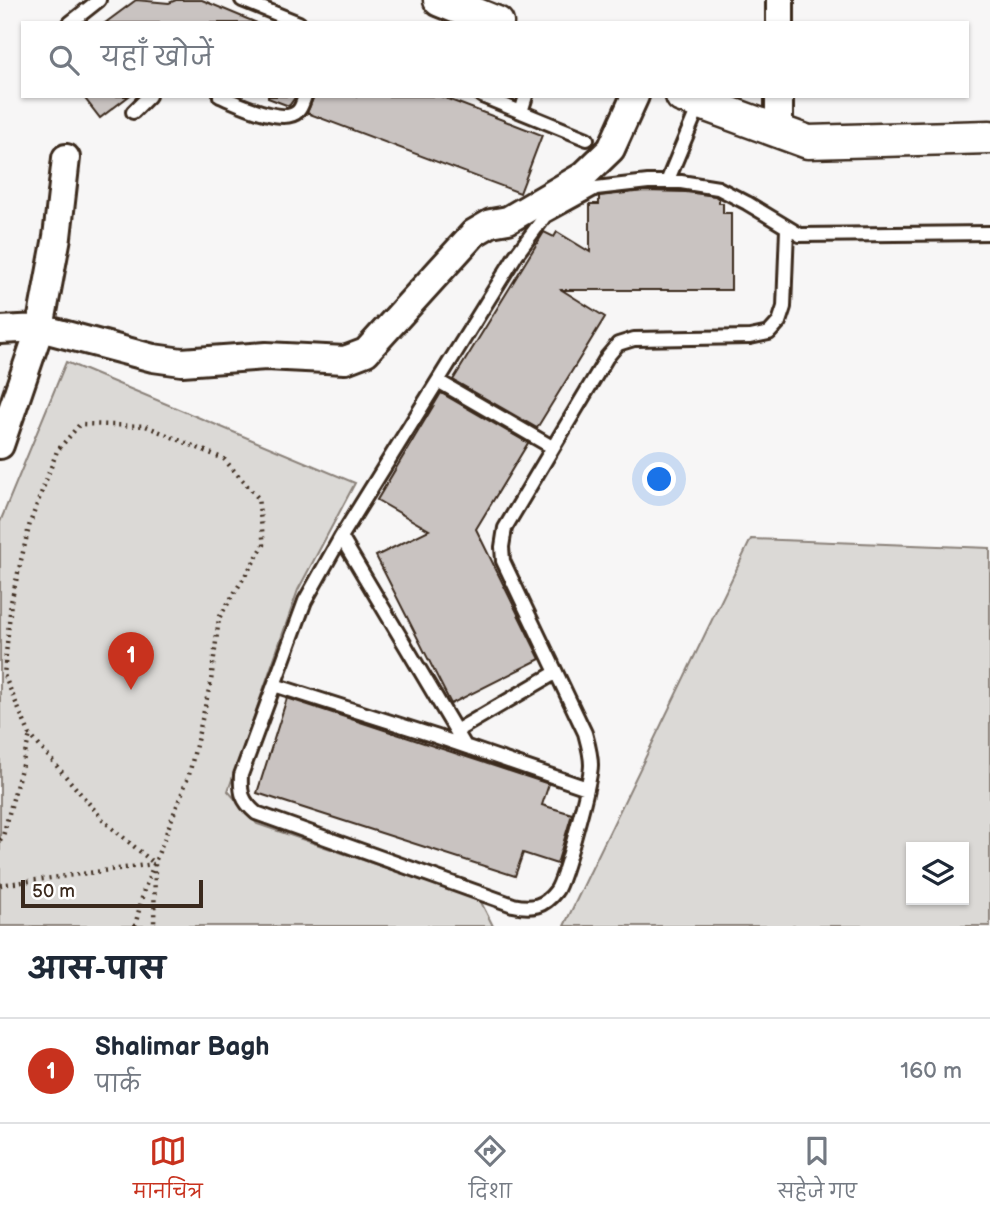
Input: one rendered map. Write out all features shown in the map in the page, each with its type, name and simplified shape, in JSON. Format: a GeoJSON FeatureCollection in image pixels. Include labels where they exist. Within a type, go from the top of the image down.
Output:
{"type":"FeatureCollection","features":[{"type":"Feature","properties":{"kind":"street"},"geometry":{"type":"LineString","coordinates":[[440,0],[492,21]]}},
{"type":"Feature","properties":{"kind":"street"},"geometry":{"type":"LineString","coordinates":[[780,0],[780,21]]}},
{"type":"Feature","properties":{"kind":"street"},"geometry":{"type":"LineString","coordinates":[[0,330],[40,328],[153,358],[182,362],[266,356],[345,360],[366,352],[474,233],[491,223],[508,219],[583,176],[611,149],[634,98]]}},
{"type":"Feature","properties":{"kind":"street"},"geometry":{"type":"LineString","coordinates":[[779,98],[779,131]]}},
{"type":"Feature","properties":{"kind":"street"},"geometry":{"type":"LineString","coordinates":[[691,100],[808,142],[990,137]]}},
{"type":"Feature","properties":{"kind":"street"},"geometry":{"type":"LineString","coordinates":[[0,445],[40,328],[57,237],[66,158]]}},
{"type":"Feature","properties":{"kind":"lane"},"geometry":{"type":"LineString","coordinates":[[73,21],[99,0]]}},
{"type":"Feature","properties":{"kind":"lane"},"geometry":{"type":"LineString","coordinates":[[242,0],[294,21]]}},
{"type":"Feature","properties":{"kind":"lane"},"geometry":{"type":"LineString","coordinates":[[133,112],[147,98]]}},
{"type":"Feature","properties":{"kind":"lane"},"geometry":{"type":"LineString","coordinates":[[225,98],[272,115],[292,116],[300,110],[304,98]]}},
{"type":"Feature","properties":{"kind":"lane"},"geometry":{"type":"LineString","coordinates":[[487,98],[587,139]]}},
{"type":"Feature","properties":{"kind":"lane"},"geometry":{"type":"LineString","coordinates":[[521,112],[525,98]]}},
{"type":"Feature","properties":{"kind":"lane"},"geometry":{"type":"LineString","coordinates":[[667,182],[691,100]]}},
{"type":"Feature","properties":{"kind":"lane"},"geometry":{"type":"LineString","coordinates":[[787,229],[785,307],[779,322],[769,333],[750,337],[634,339],[618,344],[607,357],[505,528],[503,561],[585,733],[591,767],[558,889],[546,902],[530,909],[513,905],[256,813],[249,808],[243,802],[240,790],[241,775],[305,601],[341,537],[516,255],[545,216],[596,188],[667,182],[718,188],[800,235],[990,233]]}},
{"type":"Feature","properties":{"kind":"lane"},"geometry":{"type":"LineString","coordinates":[[438,381],[552,447]]}},
{"type":"Feature","properties":{"kind":"lane"},"geometry":{"type":"LineString","coordinates":[[341,537],[465,746]]}},
{"type":"Feature","properties":{"kind":"lane"},"geometry":{"type":"LineString","coordinates":[[456,731],[555,673]]}},
{"type":"Feature","properties":{"kind":"lane"},"geometry":{"type":"LineString","coordinates":[[274,685],[587,788]]}},
{"type":"Feature","properties":{"kind":"path"},"geometry":{"type":"LineString","coordinates":[[135,926],[144,890],[155,864],[189,775],[211,681],[219,618],[264,545],[258,498],[224,458],[146,426],[80,424],[57,451],[30,523],[11,602],[4,674],[30,736],[105,822],[155,864]]}},
{"type":"Feature","properties":{"kind":"path"},"geometry":{"type":"LineString","coordinates":[[0,840],[30,736]]}},
{"type":"Feature","properties":{"kind":"path"},"geometry":{"type":"LineString","coordinates":[[0,884],[155,864]]}},
{"type":"Feature","properties":{"kind":"path"},"geometry":{"type":"LineString","coordinates":[[154,926],[155,864]]}},
{"type":"Feature","properties":{"kind":"shaded area"},"geometry":{"type":"Polygon","coordinates":[[[66,362],[355,483],[298,590],[228,791],[257,824],[480,900],[493,926],[0,926],[0,522],[66,362]]]}},
{"type":"Feature","properties":{"kind":"shaded area"},"geometry":{"type":"Polygon","coordinates":[[[751,539],[990,548],[990,926],[564,926],[751,539]]]}},
{"type":"Feature","properties":{"kind":"building"},"geometry":{"type":"Polygon","coordinates":[[[136,0],[169,3],[176,0],[202,0],[252,21],[108,21],[136,0]]]}},
{"type":"Feature","properties":{"kind":"building"},"geometry":{"type":"Polygon","coordinates":[[[85,98],[126,98],[100,118],[85,98]]]}},
{"type":"Feature","properties":{"kind":"building"},"geometry":{"type":"Polygon","coordinates":[[[268,98],[295,98],[289,106],[268,98]]]}},
{"type":"Feature","properties":{"kind":"building"},"geometry":{"type":"Polygon","coordinates":[[[313,98],[445,98],[542,135],[520,193],[307,113],[313,98]]]}},
{"type":"Feature","properties":{"kind":"building"},"geometry":{"type":"Polygon","coordinates":[[[644,191],[715,196],[719,203],[723,203],[723,213],[731,213],[731,290],[562,290],[605,317],[537,428],[453,380],[544,232],[554,237],[557,232],[590,252],[590,204],[599,204],[599,196],[644,191]]]}},
{"type":"Feature","properties":{"kind":"building"},"geometry":{"type":"Polygon","coordinates":[[[441,393],[528,443],[476,529],[540,659],[451,704],[376,556],[429,530],[377,500],[441,393]]]}},
{"type":"Feature","properties":{"kind":"building"},"geometry":{"type":"Polygon","coordinates":[[[287,698],[549,784],[542,805],[572,814],[557,864],[523,853],[515,876],[257,793],[287,698]]]}},
{"type":"Feature","properties":{"kind":"place","name":"Shalimar Bagh"},"geometry":{"type":"Point","coordinates":[131,690]}}]}
